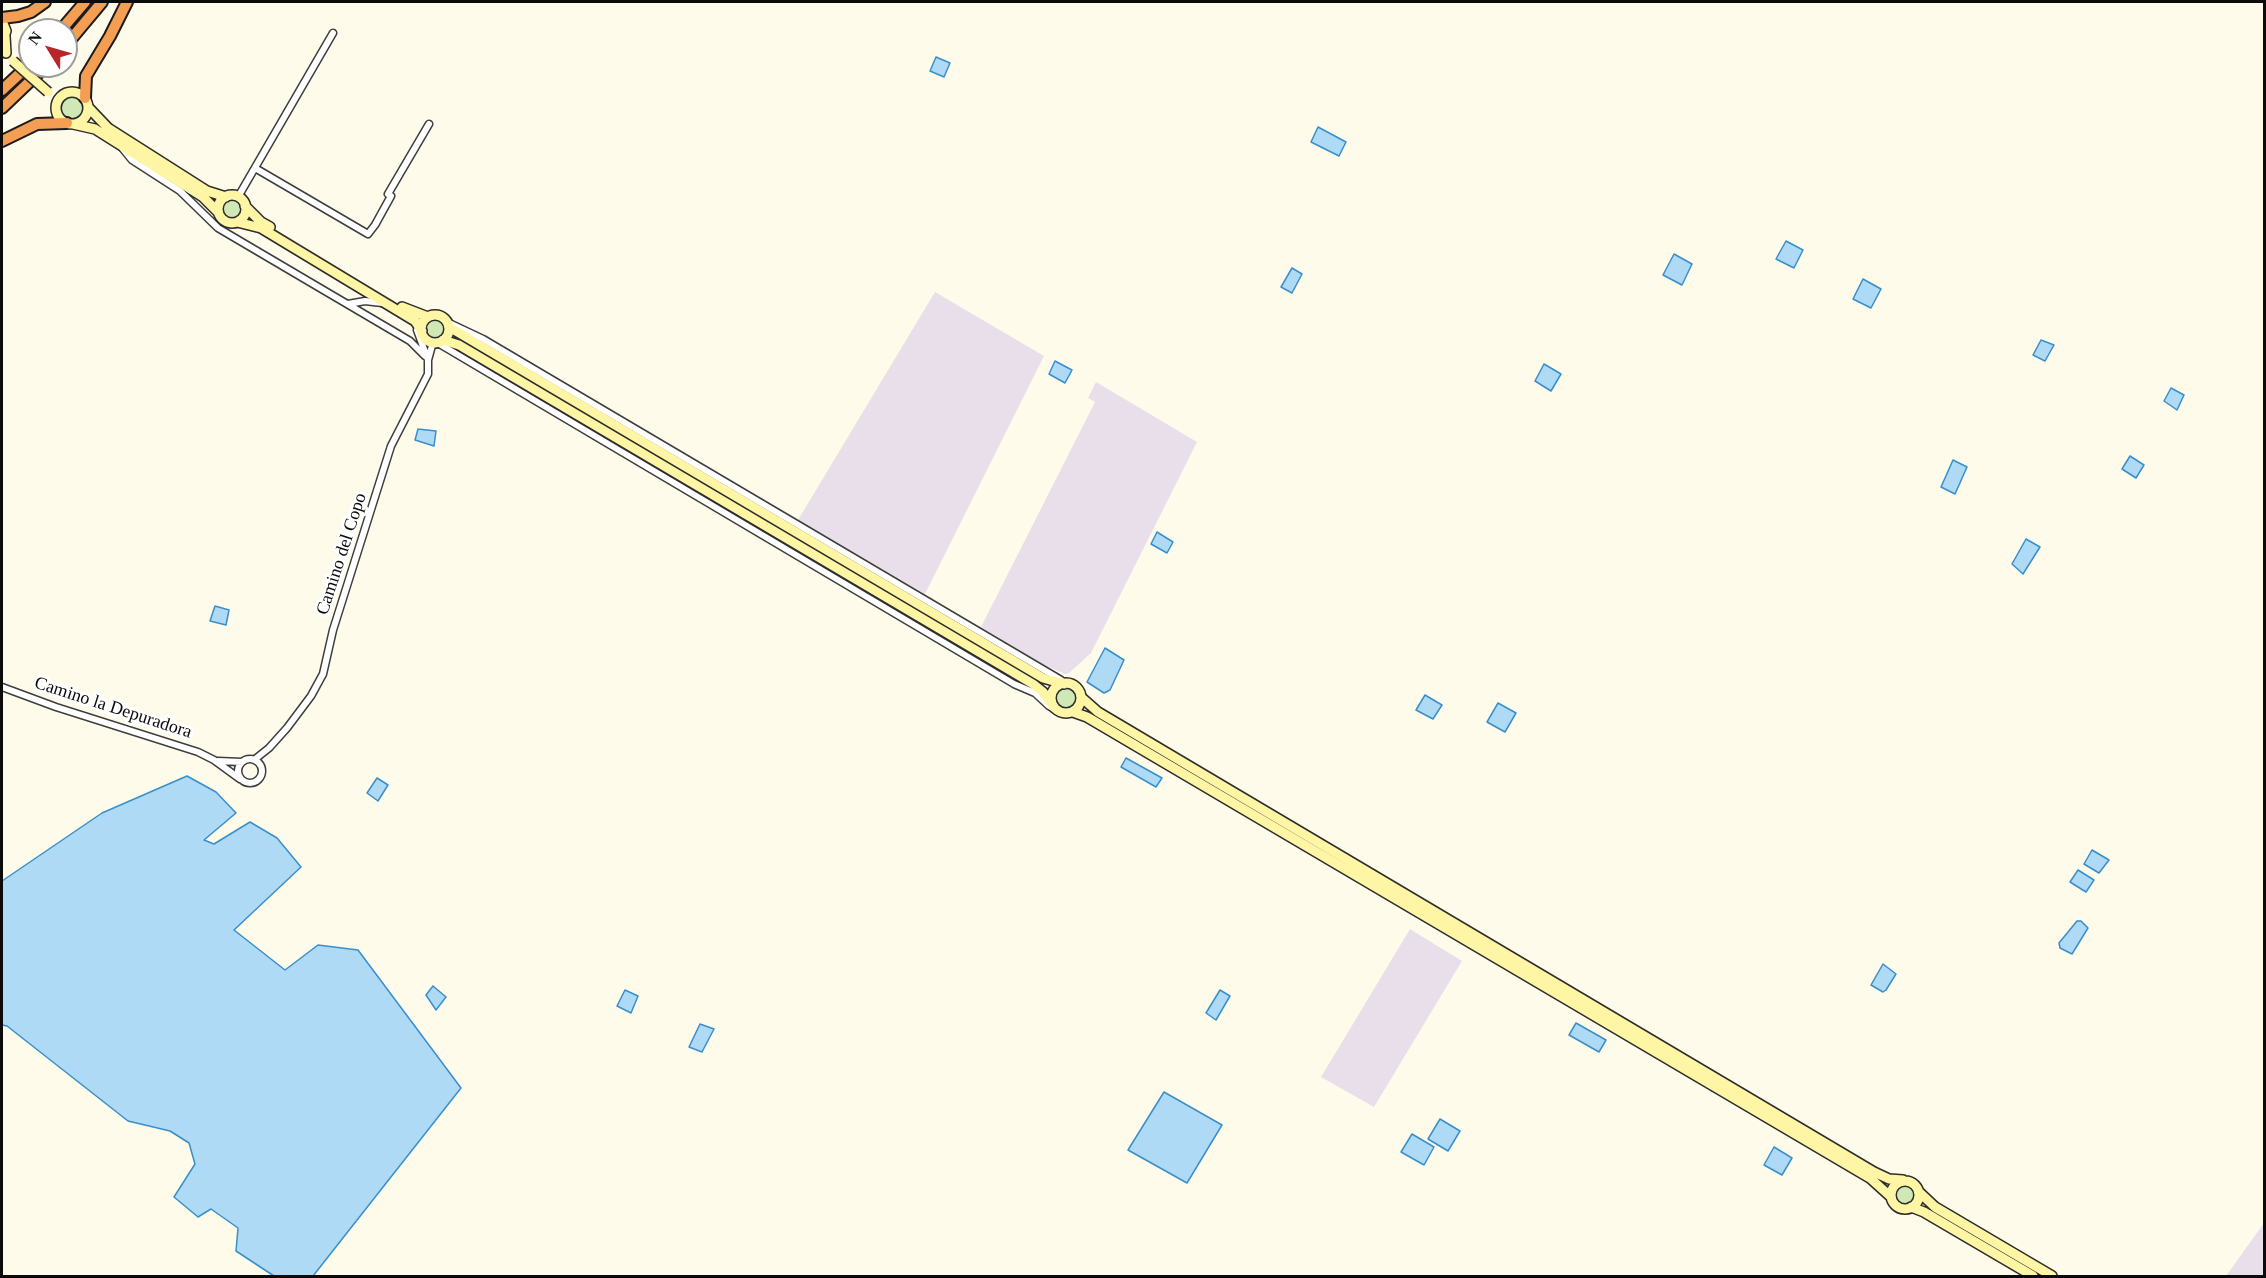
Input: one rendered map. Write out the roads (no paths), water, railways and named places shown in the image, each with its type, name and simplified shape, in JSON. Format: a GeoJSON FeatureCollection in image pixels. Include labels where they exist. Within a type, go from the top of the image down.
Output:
{"type":"FeatureCollection","features":[{"type":"Feature","properties":{"kind":"highway"},"geometry":{"type":"LineString","coordinates":[[2,19],[31,12],[45,2]]}},
{"type":"Feature","properties":{"kind":"highway"},"geometry":{"type":"LineString","coordinates":[[72,18],[86,2]]}},
{"type":"Feature","properties":{"kind":"highway"},"geometry":{"type":"LineString","coordinates":[[78,31],[102,2]]}},
{"type":"Feature","properties":{"kind":"highway"},"geometry":{"type":"LineString","coordinates":[[87,102],[86,76],[127,2]]}},
{"type":"Feature","properties":{"kind":"highway"},"geometry":{"type":"LineString","coordinates":[[2,90],[18,75]]}},
{"type":"Feature","properties":{"kind":"highway"},"geometry":{"type":"LineString","coordinates":[[2,108],[33,78]]}},
{"type":"Feature","properties":{"kind":"highway"},"geometry":{"type":"LineString","coordinates":[[2,141],[37,124],[70,123]]}},
{"type":"Feature","properties":{"kind":"main road"},"geometry":{"type":"LineString","coordinates":[[2,19],[5,26],[3,39],[7,55],[50,93],[58,96],[78,93],[108,128],[207,191],[226,197],[238,197],[261,222],[411,312],[428,317],[440,316],[448,325],[1042,678],[1077,688],[1081,697],[1098,712],[1874,1172],[1889,1179],[1912,1182],[1935,1207],[2052,1276]]}},
{"type":"Feature","properties":{"kind":"main road"},"geometry":{"type":"LineString","coordinates":[[50,93],[60,117],[70,123],[94,129],[203,197],[225,222],[237,222],[261,228],[415,321],[430,340],[459,345],[1033,684],[1055,708],[1064,713],[1073,712],[1087,717],[1870,1178],[1891,1197],[1897,1207],[1924,1212],[2033,1276]]}},
{"type":"Feature","properties":{"kind":"main road"},"geometry":{"type":"LineString","coordinates":[[57,109],[58,100],[65,94]]}},
{"type":"Feature","properties":{"kind":"main road"},"geometry":{"type":"LineString","coordinates":[[70,123],[78,123],[86,116],[87,102]]}},
{"type":"Feature","properties":{"kind":"main road"},"geometry":{"type":"LineString","coordinates":[[218,212],[219,203],[226,197]]}},
{"type":"Feature","properties":{"kind":"main road"},"geometry":{"type":"LineString","coordinates":[[237,222],[244,216],[245,206]]}},
{"type":"Feature","properties":{"kind":"main road"},"geometry":{"type":"LineString","coordinates":[[428,317],[423,323],[430,340]]}},
{"type":"Feature","properties":{"kind":"main road"},"geometry":{"type":"LineString","coordinates":[[430,340],[448,334],[448,325]]}},
{"type":"Feature","properties":{"kind":"main road"},"geometry":{"type":"LineString","coordinates":[[1055,708],[1052,692],[1065,683]]}},
{"type":"Feature","properties":{"kind":"main road"},"geometry":{"type":"LineString","coordinates":[[1073,712],[1079,705],[1081,697]]}},
{"type":"Feature","properties":{"kind":"main road"},"geometry":{"type":"LineString","coordinates":[[1891,1197],[1892,1188],[1904,1180]]}},
{"type":"Feature","properties":{"kind":"main road"},"geometry":{"type":"LineString","coordinates":[[1911,1208],[1917,1201],[1919,1192]]}},
{"type":"Feature","properties":{"kind":"street"},"geometry":{"type":"LineString","coordinates":[[238,197],[333,33]]}},
{"type":"Feature","properties":{"kind":"street"},"geometry":{"type":"LineString","coordinates":[[255,168],[368,234],[391,196],[388,194],[429,124]]}},
{"type":"Feature","properties":{"kind":"street"},"geometry":{"type":"LineString","coordinates":[[116,142],[132,160],[180,191],[218,228],[410,341],[428,360]]}},
{"type":"Feature","properties":{"kind":"street"},"geometry":{"type":"LineString","coordinates":[[347,304],[365,301],[386,304]]}},
{"type":"Feature","properties":{"kind":"street","name":"Camino del Copo"},"geometry":{"type":"LineString","coordinates":[[269,748],[311,696],[323,674],[333,630],[391,446],[428,374],[430,340]]}},
{"type":"Feature","properties":{"kind":"street","name":"Camino la Depuradora"},"geometry":{"type":"LineString","coordinates":[[2,687],[56,707],[198,752],[214,760],[240,779]]}},
{"type":"Feature","properties":{"kind":"street"},"geometry":{"type":"LineString","coordinates":[[254,760],[269,748]]}},
{"type":"Feature","properties":{"kind":"street"},"geometry":{"type":"LineString","coordinates":[[261,766],[254,760],[248,759],[242,762],[237,770],[240,779],[248,784],[256,782],[262,773],[261,766],[269,748]]}},
{"type":"Feature","properties":{"kind":"street","name":"Camino la Depuradora"},"geometry":{"type":"LineString","coordinates":[[214,760],[242,762]]}},
{"type":"Feature","properties":{"kind":"water"},"geometry":{"type":"Polygon","coordinates":[[[936,57],[950,63],[944,77],[930,71],[936,57]]]}},
{"type":"Feature","properties":{"kind":"water"},"geometry":{"type":"Polygon","coordinates":[[[1318,127],[1346,142],[1339,156],[1311,142],[1318,127]]]}},
{"type":"Feature","properties":{"kind":"water"},"geometry":{"type":"Polygon","coordinates":[[[1786,241],[1803,250],[1794,268],[1776,259],[1786,241]]]}},
{"type":"Feature","properties":{"kind":"water"},"geometry":{"type":"Polygon","coordinates":[[[1674,254],[1692,264],[1682,285],[1663,275],[1674,254]]]}},
{"type":"Feature","properties":{"kind":"water"},"geometry":{"type":"Polygon","coordinates":[[[1292,268],[1302,274],[1292,293],[1281,287],[1292,268]]]}},
{"type":"Feature","properties":{"kind":"water"},"geometry":{"type":"Polygon","coordinates":[[[1863,279],[1881,289],[1871,308],[1853,299],[1863,279]]]}},
{"type":"Feature","properties":{"kind":"water"},"geometry":{"type":"Polygon","coordinates":[[[2041,340],[2054,345],[2045,361],[2033,355],[2041,340]]]}},
{"type":"Feature","properties":{"kind":"water"},"geometry":{"type":"Polygon","coordinates":[[[1055,361],[1072,370],[1065,383],[1049,374],[1055,361]]]}},
{"type":"Feature","properties":{"kind":"water"},"geometry":{"type":"Polygon","coordinates":[[[1544,364],[1561,374],[1551,391],[1535,381],[1544,364]]]}},
{"type":"Feature","properties":{"kind":"water"},"geometry":{"type":"Polygon","coordinates":[[[2171,388],[2184,395],[2177,410],[2164,401],[2171,388]]]}},
{"type":"Feature","properties":{"kind":"water"},"geometry":{"type":"Polygon","coordinates":[[[418,429],[436,431],[434,446],[415,440],[418,429]]]}},
{"type":"Feature","properties":{"kind":"water"},"geometry":{"type":"Polygon","coordinates":[[[2130,456],[2144,465],[2136,478],[2122,469],[2130,456]]]}},
{"type":"Feature","properties":{"kind":"water"},"geometry":{"type":"Polygon","coordinates":[[[1953,460],[1967,467],[1955,494],[1941,487],[1953,460]]]}},
{"type":"Feature","properties":{"kind":"water"},"geometry":{"type":"Polygon","coordinates":[[[1157,532],[1173,542],[1167,553],[1151,544],[1157,532]]]}},
{"type":"Feature","properties":{"kind":"water"},"geometry":{"type":"Polygon","coordinates":[[[2026,539],[2040,547],[2023,574],[2012,564],[2026,539]]]}},
{"type":"Feature","properties":{"kind":"water"},"geometry":{"type":"Polygon","coordinates":[[[215,606],[229,610],[226,625],[210,621],[215,606]]]}},
{"type":"Feature","properties":{"kind":"water"},"geometry":{"type":"Polygon","coordinates":[[[1105,648],[1124,660],[1110,690],[1104,693],[1087,682],[1105,648]]]}},
{"type":"Feature","properties":{"kind":"water"},"geometry":{"type":"Polygon","coordinates":[[[1425,695],[1442,705],[1433,719],[1416,710],[1425,695]]]}},
{"type":"Feature","properties":{"kind":"water"},"geometry":{"type":"Polygon","coordinates":[[[1498,703],[1516,713],[1505,732],[1487,722],[1498,703]]]}},
{"type":"Feature","properties":{"kind":"water"},"geometry":{"type":"Polygon","coordinates":[[[1126,758],[1162,778],[1156,787],[1121,767],[1126,758]]]}},
{"type":"Feature","properties":{"kind":"water"},"geometry":{"type":"Polygon","coordinates":[[[187,776],[216,792],[236,813],[204,840],[214,844],[250,822],[277,838],[301,867],[234,930],[285,970],[318,945],[358,950],[461,1088],[313,1276],[274,1276],[236,1251],[238,1228],[211,1209],[198,1217],[174,1197],[195,1164],[189,1143],[170,1131],[128,1121],[7,1026],[2,1025],[2,881],[102,813],[187,776]]]}},
{"type":"Feature","properties":{"kind":"water"},"geometry":{"type":"Polygon","coordinates":[[[377,778],[388,785],[378,801],[367,793],[377,778]]]}},
{"type":"Feature","properties":{"kind":"water"},"geometry":{"type":"Polygon","coordinates":[[[2092,850],[2109,860],[2099,873],[2084,864],[2092,850]]]}},
{"type":"Feature","properties":{"kind":"water"},"geometry":{"type":"Polygon","coordinates":[[[2078,870],[2094,880],[2086,892],[2070,882],[2078,870]]]}},
{"type":"Feature","properties":{"kind":"water"},"geometry":{"type":"Polygon","coordinates":[[[2077,921],[2081,921],[2088,928],[2072,954],[2060,948],[2059,943],[2077,921]]]}},
{"type":"Feature","properties":{"kind":"water"},"geometry":{"type":"Polygon","coordinates":[[[1883,964],[1896,974],[1883,992],[1871,985],[1883,964]]]}},
{"type":"Feature","properties":{"kind":"water"},"geometry":{"type":"Polygon","coordinates":[[[433,986],[446,997],[436,1010],[426,995],[433,986]]]}},
{"type":"Feature","properties":{"kind":"water"},"geometry":{"type":"Polygon","coordinates":[[[625,990],[638,996],[631,1013],[617,1006],[625,990]]]}},
{"type":"Feature","properties":{"kind":"water"},"geometry":{"type":"Polygon","coordinates":[[[1220,990],[1230,996],[1216,1020],[1206,1013],[1220,990]]]}},
{"type":"Feature","properties":{"kind":"water"},"geometry":{"type":"Polygon","coordinates":[[[1576,1023],[1606,1040],[1599,1052],[1569,1035],[1576,1023]]]}},
{"type":"Feature","properties":{"kind":"water"},"geometry":{"type":"Polygon","coordinates":[[[700,1024],[714,1029],[702,1052],[689,1047],[700,1024]]]}},
{"type":"Feature","properties":{"kind":"water"},"geometry":{"type":"Polygon","coordinates":[[[1164,1092],[1222,1125],[1187,1183],[1128,1150],[1164,1092]]]}},
{"type":"Feature","properties":{"kind":"water"},"geometry":{"type":"Polygon","coordinates":[[[1440,1119],[1460,1131],[1448,1151],[1428,1139],[1440,1119]]]}},
{"type":"Feature","properties":{"kind":"water"},"geometry":{"type":"Polygon","coordinates":[[[1412,1134],[1434,1147],[1424,1165],[1401,1152],[1412,1134]]]}},
{"type":"Feature","properties":{"kind":"water"},"geometry":{"type":"Polygon","coordinates":[[[1774,1147],[1792,1158],[1782,1175],[1764,1165],[1774,1147]]]}}]}
